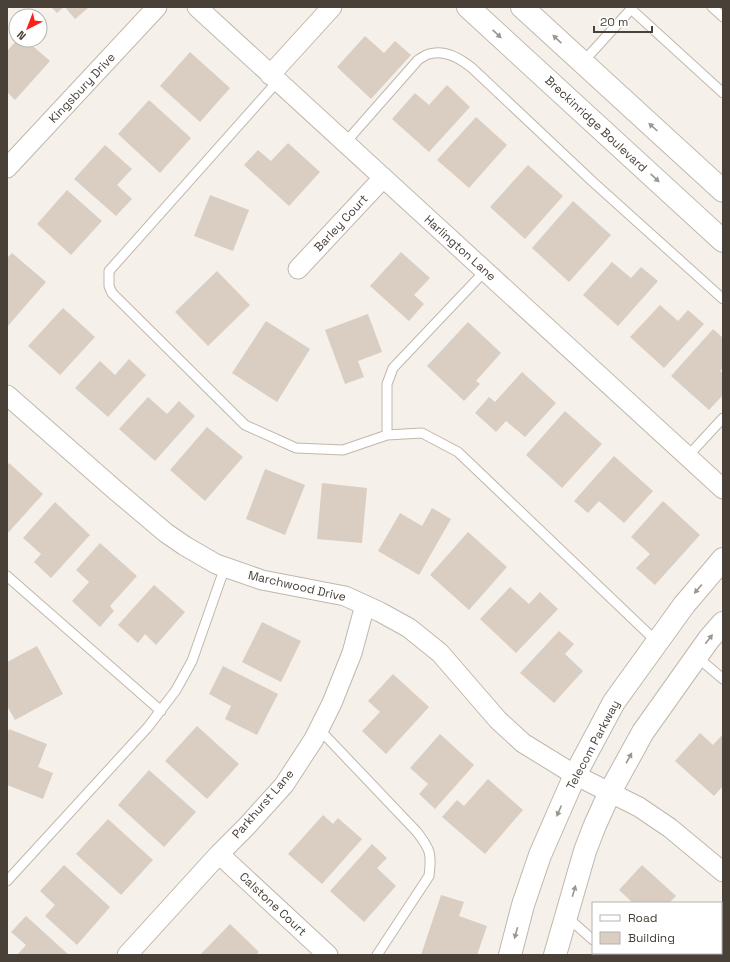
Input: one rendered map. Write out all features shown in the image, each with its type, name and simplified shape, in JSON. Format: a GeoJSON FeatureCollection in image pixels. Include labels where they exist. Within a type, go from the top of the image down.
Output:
{"type":"FeatureCollection","features":[{"type":"Feature","properties":{"kind":"street","name":"Kingsbury Drive"},"geometry":{"type":"LineString","coordinates":[[7,168],[157,7]]}},
{"type":"Feature","properties":{"kind":"street","name":"Harlington Lane"},"geometry":{"type":"LineString","coordinates":[[197,7],[723,488]]}},
{"type":"Feature","properties":{"kind":"street"},"geometry":{"type":"LineString","coordinates":[[273,78],[332,7]]}},
{"type":"Feature","properties":{"kind":"street","name":"Breckinridge Boulevard"},"geometry":{"type":"LineString","coordinates":[[468,7],[723,241]]}},
{"type":"Feature","properties":{"kind":"street"},"geometry":{"type":"LineString","coordinates":[[522,7],[723,191]]}},
{"type":"Feature","properties":{"kind":"street","name":"Barley Court"},"geometry":{"type":"LineString","coordinates":[[298,269],[383,178]]}},
{"type":"Feature","properties":{"kind":"street","name":"Marchwood Drive"},"geometry":{"type":"LineString","coordinates":[[7,395],[166,533],[216,564],[262,580],[345,596],[380,612],[409,628],[440,653],[498,720],[523,743],[576,776],[639,807],[670,828],[723,872]]}},
{"type":"Feature","properties":{"kind":"street","name":"Telecom Parkway"},"geometry":{"type":"LineString","coordinates":[[510,955],[523,905],[540,855],[576,776],[614,702],[684,605],[723,559]]}},
{"type":"Feature","properties":{"kind":"street","name":"Parkhurst Lane"},"geometry":{"type":"LineString","coordinates":[[127,955],[219,854],[248,826],[284,785],[319,729],[332,703],[352,653],[365,605]]}},
{"type":"Feature","properties":{"kind":"street"},"geometry":{"type":"LineString","coordinates":[[555,955],[585,851],[610,792],[643,732],[709,639],[723,623]]}},
{"type":"Feature","properties":{"kind":"street","name":"Calstone Court"},"geometry":{"type":"LineString","coordinates":[[219,854],[323,953]]}},
{"type":"Feature","properties":{"kind":"lane"},"geometry":{"type":"LineString","coordinates":[[712,7],[723,17]]}},
{"type":"Feature","properties":{"kind":"lane"},"geometry":{"type":"LineString","coordinates":[[582,63],[632,8],[723,93]]}},
{"type":"Feature","properties":{"kind":"lane"},"geometry":{"type":"LineString","coordinates":[[345,143],[418,60],[429,54],[439,53],[452,55],[462,60],[472,68],[594,182],[723,299]]}},
{"type":"Feature","properties":{"kind":"lane"},"geometry":{"type":"LineString","coordinates":[[273,78],[109,271],[109,286],[112,293],[245,425],[296,448],[343,450],[386,435],[422,433],[458,452],[657,642]]}},
{"type":"Feature","properties":{"kind":"lane"},"geometry":{"type":"LineString","coordinates":[[386,435],[387,384],[393,368],[485,271]]}},
{"type":"Feature","properties":{"kind":"lane"},"geometry":{"type":"LineString","coordinates":[[688,456],[723,418]]}},
{"type":"Feature","properties":{"kind":"lane"},"geometry":{"type":"LineString","coordinates":[[7,881],[148,727],[176,690],[192,661],[225,567]]}},
{"type":"Feature","properties":{"kind":"lane"},"geometry":{"type":"LineString","coordinates":[[7,576],[160,711]]}},
{"type":"Feature","properties":{"kind":"lane"},"geometry":{"type":"LineString","coordinates":[[696,657],[723,679]]}},
{"type":"Feature","properties":{"kind":"lane"},"geometry":{"type":"LineString","coordinates":[[319,729],[417,832],[428,847],[431,861],[429,876],[377,955]]}},
{"type":"Feature","properties":{"kind":"lane"},"geometry":{"type":"LineString","coordinates":[[566,916],[592,939]]}},
{"type":"Feature","properties":{"kind":"building"},"geometry":{"type":"Polygon","coordinates":[[[51,7],[64,7],[57,13],[51,7]]]}},
{"type":"Feature","properties":{"kind":"building"},"geometry":{"type":"Polygon","coordinates":[[[65,7],[89,7],[75,19],[65,7]]]}},
{"type":"Feature","properties":{"kind":"building"},"geometry":{"type":"Polygon","coordinates":[[[365,36],[384,53],[395,41],[411,55],[371,99],[337,67],[365,36]]]}},
{"type":"Feature","properties":{"kind":"building"},"geometry":{"type":"Polygon","coordinates":[[[7,48],[8,50],[10,48],[35,48],[50,61],[15,100],[7,92],[7,48]]]}},
{"type":"Feature","properties":{"kind":"building"},"geometry":{"type":"Polygon","coordinates":[[[190,52],[230,88],[200,122],[160,86],[190,52]]]}},
{"type":"Feature","properties":{"kind":"building"},"geometry":{"type":"Polygon","coordinates":[[[447,85],[470,107],[429,152],[392,119],[415,93],[429,105],[447,85]]]}},
{"type":"Feature","properties":{"kind":"building"},"geometry":{"type":"Polygon","coordinates":[[[149,100],[191,138],[160,173],[118,134],[149,100]]]}},
{"type":"Feature","properties":{"kind":"building"},"geometry":{"type":"Polygon","coordinates":[[[476,117],[507,145],[469,188],[437,160],[476,117]]]}},
{"type":"Feature","properties":{"kind":"building"},"geometry":{"type":"Polygon","coordinates":[[[288,143],[320,172],[289,206],[244,165],[258,150],[271,161],[288,143]]]}},
{"type":"Feature","properties":{"kind":"building"},"geometry":{"type":"Polygon","coordinates":[[[105,145],[132,169],[117,185],[132,199],[116,216],[74,179],[105,145]]]}},
{"type":"Feature","properties":{"kind":"building"},"geometry":{"type":"Polygon","coordinates":[[[528,165],[563,196],[525,239],[490,207],[528,165]]]}},
{"type":"Feature","properties":{"kind":"building"},"geometry":{"type":"Polygon","coordinates":[[[67,190],[102,221],[71,255],[37,224],[67,190]]]}},
{"type":"Feature","properties":{"kind":"building"},"geometry":{"type":"Polygon","coordinates":[[[210,195],[249,210],[233,251],[194,236],[210,195]]]}},
{"type":"Feature","properties":{"kind":"building"},"geometry":{"type":"Polygon","coordinates":[[[573,201],[611,235],[569,282],[532,248],[573,201]]]}},
{"type":"Feature","properties":{"kind":"building"},"geometry":{"type":"Polygon","coordinates":[[[401,252],[430,278],[414,295],[424,304],[409,321],[370,286],[401,252]]]}},
{"type":"Feature","properties":{"kind":"building"},"geometry":{"type":"Polygon","coordinates":[[[12,253],[46,282],[7,327],[7,258],[12,253]]]}},
{"type":"Feature","properties":{"kind":"building"},"geometry":{"type":"Polygon","coordinates":[[[612,262],[631,278],[641,267],[658,281],[618,326],[583,295],[612,262]]]}},
{"type":"Feature","properties":{"kind":"building"},"geometry":{"type":"Polygon","coordinates":[[[217,271],[250,305],[208,346],[175,312],[217,271]]]}},
{"type":"Feature","properties":{"kind":"building"},"geometry":{"type":"Polygon","coordinates":[[[660,305],[678,321],[688,310],[704,324],[664,368],[630,337],[660,305]]]}},
{"type":"Feature","properties":{"kind":"building"},"geometry":{"type":"Polygon","coordinates":[[[63,308],[95,337],[60,375],[28,346],[63,308]]]}},
{"type":"Feature","properties":{"kind":"building"},"geometry":{"type":"Polygon","coordinates":[[[368,314],[382,352],[358,361],[364,377],[345,384],[325,330],[368,314]]]}},
{"type":"Feature","properties":{"kind":"building"},"geometry":{"type":"Polygon","coordinates":[[[266,321],[310,349],[277,402],[232,373],[266,321]]]}},
{"type":"Feature","properties":{"kind":"building"},"geometry":{"type":"Polygon","coordinates":[[[468,322],[501,353],[476,381],[480,384],[464,401],[427,366],[468,322]]]}},
{"type":"Feature","properties":{"kind":"building"},"geometry":{"type":"Polygon","coordinates":[[[713,329],[723,338],[723,368],[720,371],[723,373],[723,395],[709,410],[671,376],[713,329]]]}},
{"type":"Feature","properties":{"kind":"building"},"geometry":{"type":"Polygon","coordinates":[[[129,359],[146,375],[108,417],[75,388],[100,361],[115,375],[129,359]]]}},
{"type":"Feature","properties":{"kind":"building"},"geometry":{"type":"Polygon","coordinates":[[[522,372],[556,403],[525,437],[506,421],[496,432],[475,413],[489,397],[495,402],[522,372]]]}},
{"type":"Feature","properties":{"kind":"building"},"geometry":{"type":"Polygon","coordinates":[[[148,397],[167,414],[179,401],[195,416],[155,461],[119,429],[148,397]]]}},
{"type":"Feature","properties":{"kind":"building"},"geometry":{"type":"Polygon","coordinates":[[[565,411],[602,444],[562,488],[526,455],[565,411]]]}},
{"type":"Feature","properties":{"kind":"building"},"geometry":{"type":"Polygon","coordinates":[[[207,427],[243,457],[205,501],[170,470],[207,427]]]}},
{"type":"Feature","properties":{"kind":"building"},"geometry":{"type":"Polygon","coordinates":[[[614,456],[653,491],[624,523],[599,501],[588,513],[574,501],[614,456]]]}},
{"type":"Feature","properties":{"kind":"building"},"geometry":{"type":"Polygon","coordinates":[[[9,463],[43,494],[7,534],[7,466],[9,463]]]}},
{"type":"Feature","properties":{"kind":"building"},"geometry":{"type":"Polygon","coordinates":[[[265,469],[305,485],[285,535],[246,519],[265,469]]]}},
{"type":"Feature","properties":{"kind":"building"},"geometry":{"type":"Polygon","coordinates":[[[322,483],[367,488],[362,543],[317,539],[322,483]]]}},
{"type":"Feature","properties":{"kind":"building"},"geometry":{"type":"Polygon","coordinates":[[[663,501],[700,535],[655,585],[636,568],[650,554],[631,537],[663,501]]]}},
{"type":"Feature","properties":{"kind":"building"},"geometry":{"type":"Polygon","coordinates":[[[55,502],[90,535],[51,578],[34,562],[41,554],[23,538],[55,502]]]}},
{"type":"Feature","properties":{"kind":"building"},"geometry":{"type":"Polygon","coordinates":[[[432,508],[451,519],[419,575],[378,551],[400,513],[422,526],[432,508]]]}},
{"type":"Feature","properties":{"kind":"building"},"geometry":{"type":"Polygon","coordinates":[[[468,532],[507,567],[469,610],[430,575],[468,532]]]}},
{"type":"Feature","properties":{"kind":"building"},"geometry":{"type":"Polygon","coordinates":[[[100,543],[137,576],[110,606],[114,611],[100,627],[72,601],[89,582],[76,570],[100,543]]]}},
{"type":"Feature","properties":{"kind":"building"},"geometry":{"type":"Polygon","coordinates":[[[154,585],[185,612],[156,645],[145,634],[138,643],[118,625],[154,585]]]}},
{"type":"Feature","properties":{"kind":"building"},"geometry":{"type":"Polygon","coordinates":[[[510,587],[529,604],[540,592],[558,609],[516,653],[480,619],[510,587]]]}},
{"type":"Feature","properties":{"kind":"building"},"geometry":{"type":"Polygon","coordinates":[[[262,622],[301,641],[281,682],[242,662],[262,622]]]}},
{"type":"Feature","properties":{"kind":"building"},"geometry":{"type":"Polygon","coordinates":[[[559,631],[574,644],[565,654],[583,671],[554,703],[520,673],[559,631]]]}},
{"type":"Feature","properties":{"kind":"building"},"geometry":{"type":"Polygon","coordinates":[[[37,646],[63,694],[15,720],[7,706],[7,662],[37,646]]]}},
{"type":"Feature","properties":{"kind":"building"},"geometry":{"type":"Polygon","coordinates":[[[223,666],[278,694],[257,735],[225,719],[231,706],[209,694],[223,666]]]}},
{"type":"Feature","properties":{"kind":"building"},"geometry":{"type":"Polygon","coordinates":[[[393,674],[429,707],[386,754],[362,731],[380,712],[368,701],[393,674]]]}},
{"type":"Feature","properties":{"kind":"building"},"geometry":{"type":"Polygon","coordinates":[[[197,726],[239,764],[207,799],[165,761],[197,726]]]}},
{"type":"Feature","properties":{"kind":"building"},"geometry":{"type":"Polygon","coordinates":[[[9,729],[47,744],[38,767],[53,773],[43,799],[7,785],[7,734],[9,729]]]}},
{"type":"Feature","properties":{"kind":"building"},"geometry":{"type":"Polygon","coordinates":[[[700,733],[713,745],[723,734],[723,786],[714,796],[675,761],[700,733]]]}},
{"type":"Feature","properties":{"kind":"building"},"geometry":{"type":"Polygon","coordinates":[[[440,734],[474,765],[435,809],[419,794],[428,784],[410,768],[440,734]]]}},
{"type":"Feature","properties":{"kind":"building"},"geometry":{"type":"Polygon","coordinates":[[[149,770],[196,812],[164,847],[118,805],[149,770]]]}},
{"type":"Feature","properties":{"kind":"building"},"geometry":{"type":"Polygon","coordinates":[[[488,779],[523,810],[485,854],[442,817],[457,800],[464,806],[488,779]]]}},
{"type":"Feature","properties":{"kind":"building"},"geometry":{"type":"Polygon","coordinates":[[[323,815],[333,824],[338,818],[362,839],[322,884],[288,854],[323,815]]]}},
{"type":"Feature","properties":{"kind":"building"},"geometry":{"type":"Polygon","coordinates":[[[108,819],[153,860],[121,895],[76,854],[108,819]]]}},
{"type":"Feature","properties":{"kind":"building"},"geometry":{"type":"Polygon","coordinates":[[[372,844],[387,858],[377,868],[396,886],[364,922],[330,891],[372,844]]]}},
{"type":"Feature","properties":{"kind":"building"},"geometry":{"type":"Polygon","coordinates":[[[64,865],[110,907],[77,945],[45,916],[55,905],[40,891],[64,865]]]}},
{"type":"Feature","properties":{"kind":"building"},"geometry":{"type":"Polygon","coordinates":[[[642,865],[676,896],[670,902],[632,902],[619,890],[642,865]]]}},
{"type":"Feature","properties":{"kind":"building"},"geometry":{"type":"Polygon","coordinates":[[[441,895],[464,902],[459,916],[487,926],[477,955],[421,955],[441,895]]]}},
{"type":"Feature","properties":{"kind":"building"},"geometry":{"type":"Polygon","coordinates":[[[26,916],[69,955],[17,955],[26,945],[11,932],[26,916]]]}},
{"type":"Feature","properties":{"kind":"building"},"geometry":{"type":"Polygon","coordinates":[[[230,924],[259,952],[256,955],[200,955],[230,924]]]}},
{"type":"Feature","properties":{"kind":"building"},"geometry":{"type":"Polygon","coordinates":[[[658,954],[708,954],[707,955],[658,954]]]}}]}
